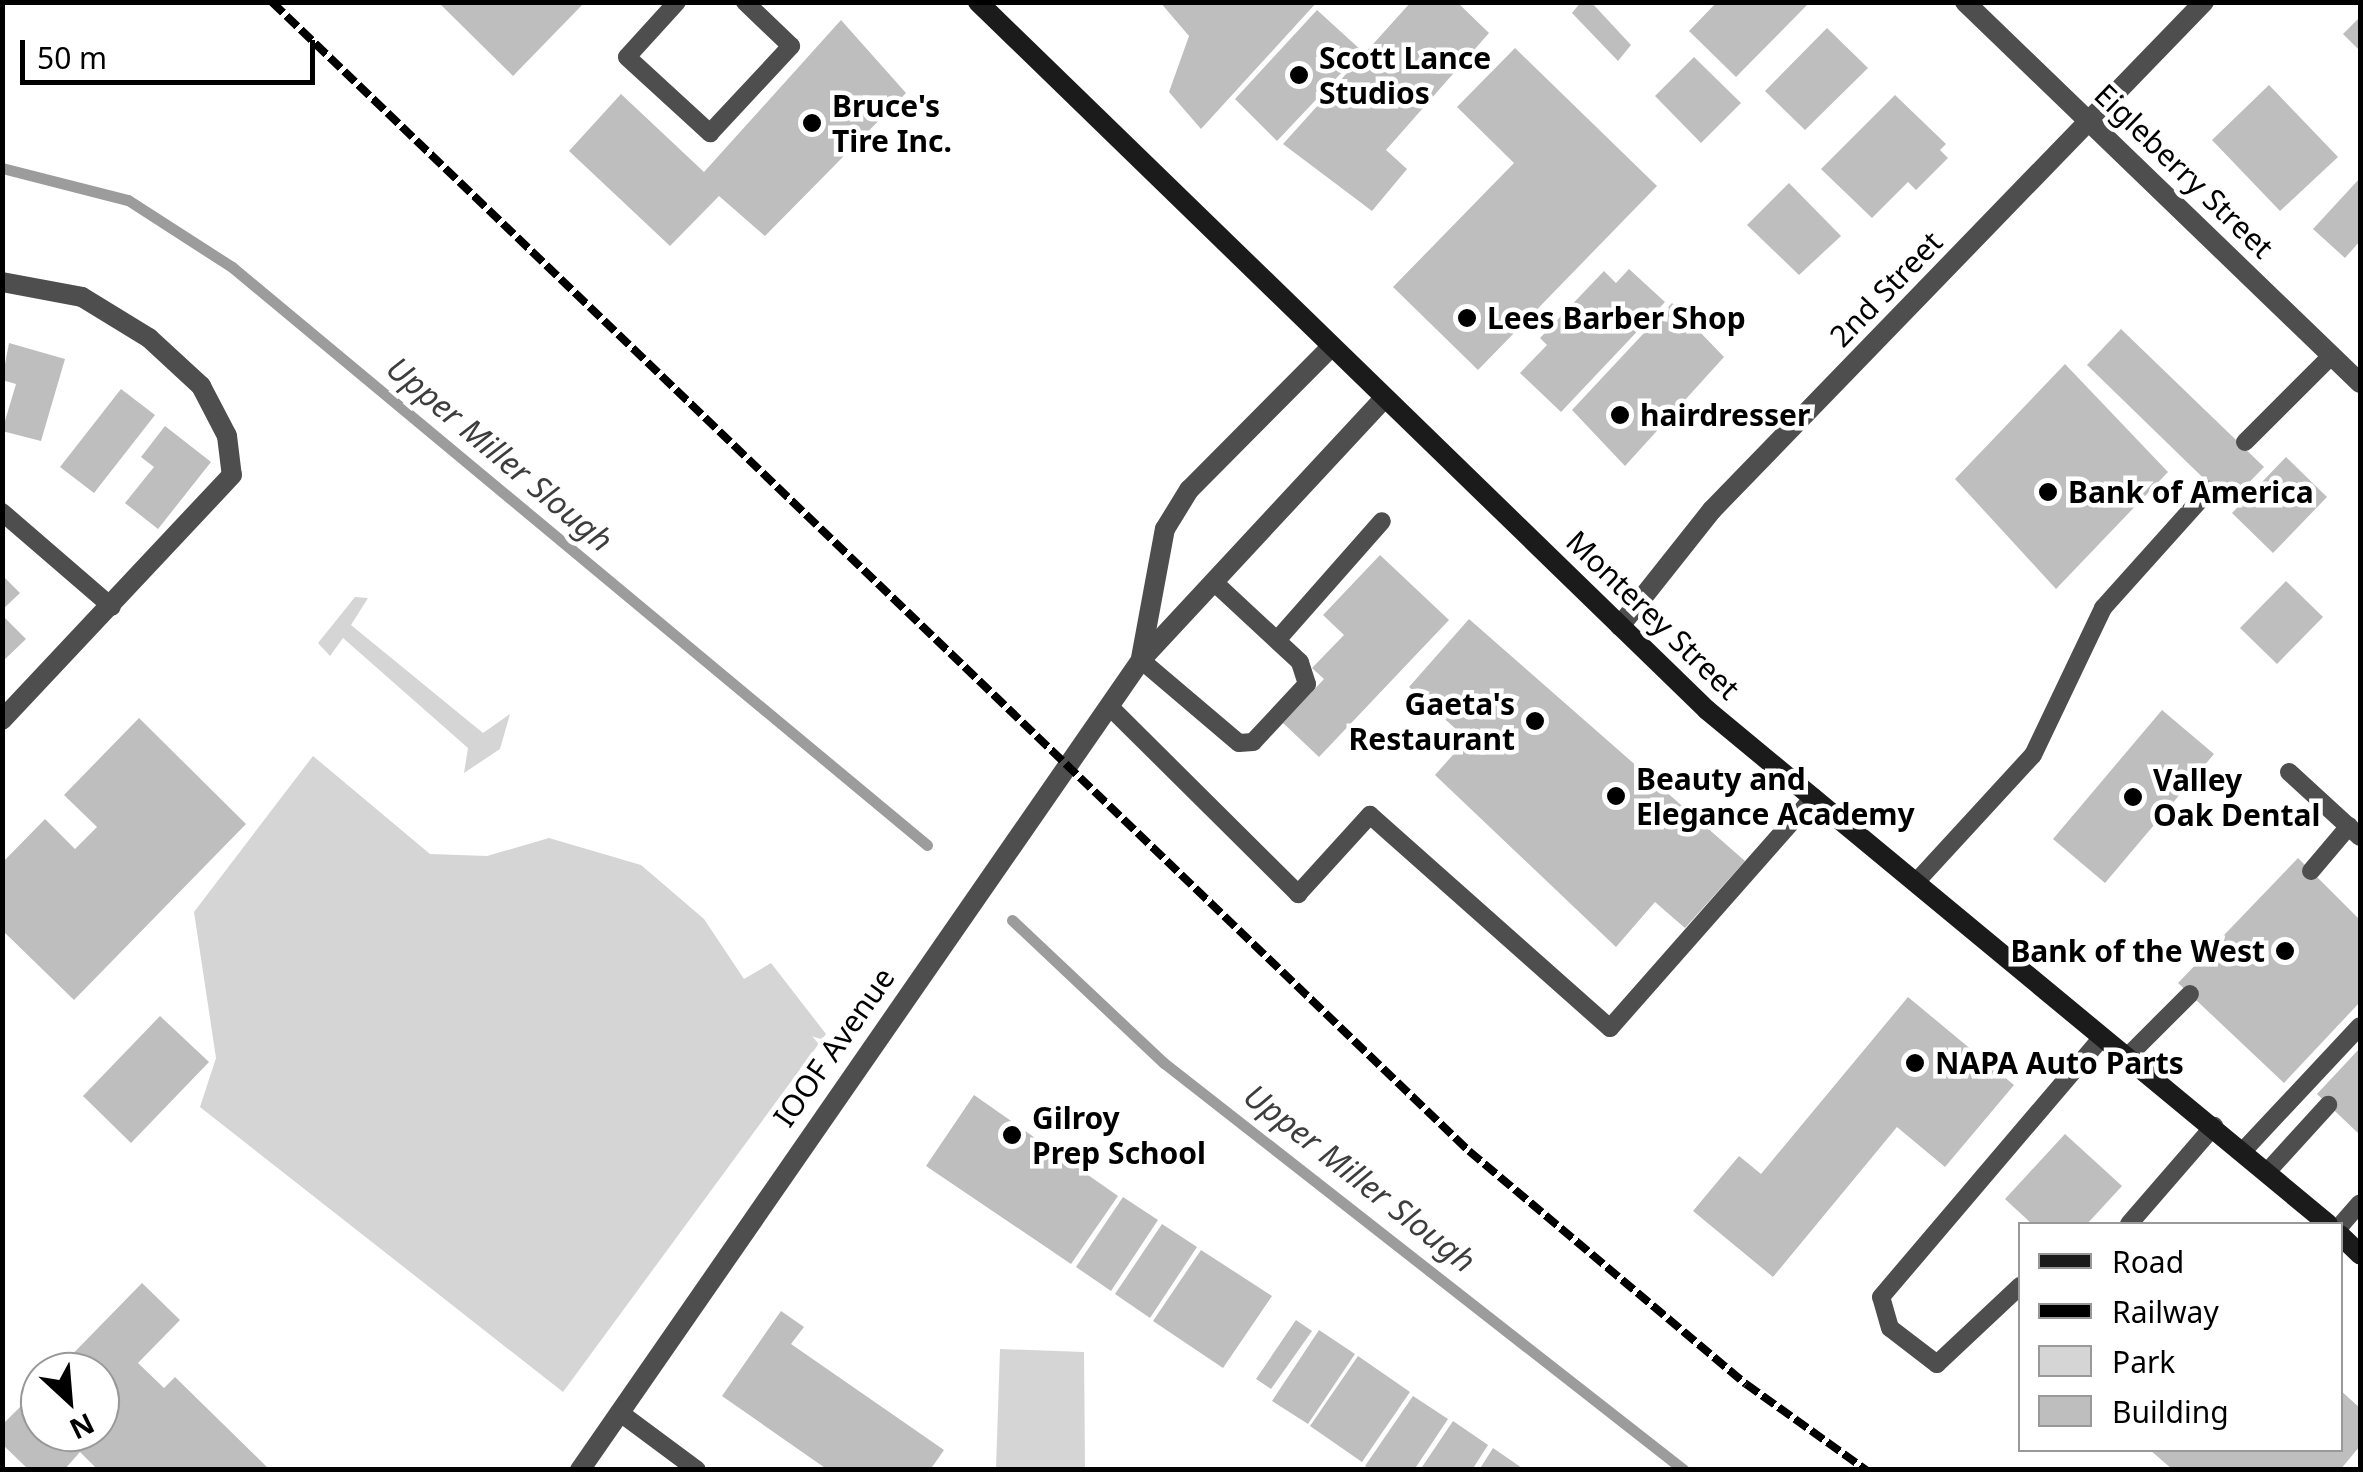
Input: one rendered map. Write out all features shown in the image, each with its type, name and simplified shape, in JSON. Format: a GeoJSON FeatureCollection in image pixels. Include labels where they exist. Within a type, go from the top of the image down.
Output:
{"type":"FeatureCollection","features":[{"type":"Feature","properties":{"kind":"main road","name":"Monterey Street"},"geometry":{"type":"LineString","coordinates":[[978,2],[1328,350],[1620,626],[1814,797],[2326,1222]]}},
{"type":"Feature","properties":{"kind":"street","name":"Eigleberry Street"},"geometry":{"type":"LineString","coordinates":[[1965,2],[2360,383]]}},
{"type":"Feature","properties":{"kind":"street","name":"2nd Street"},"geometry":{"type":"LineString","coordinates":[[1620,626],[1712,510],[2204,2]]}},
{"type":"Feature","properties":{"kind":"street"},"geometry":{"type":"LineString","coordinates":[[2,282],[82,297],[150,338],[200,386],[227,436],[232,476],[2,720]]}},
{"type":"Feature","properties":{"kind":"street","name":"IOOF Avenue"},"geometry":{"type":"LineString","coordinates":[[1141,660],[1165,530],[1181,503],[1328,350]]}},
{"type":"Feature","properties":{"kind":"street","name":"IOOF Avenue"},"geometry":{"type":"LineString","coordinates":[[580,1470],[1141,660],[1382,402]]}},
{"type":"Feature","properties":{"kind":"lane"},"geometry":{"type":"LineString","coordinates":[[677,2],[627,57],[710,133],[791,46],[744,2]]}},
{"type":"Feature","properties":{"kind":"lane"},"geometry":{"type":"LineString","coordinates":[[2244,442],[2332,355]]}},
{"type":"Feature","properties":{"kind":"lane"},"geometry":{"type":"LineString","coordinates":[[1918,881],[2033,755],[2103,608],[2208,490]]}},
{"type":"Feature","properties":{"kind":"lane"},"geometry":{"type":"LineString","coordinates":[[2,512],[112,606]]}},
{"type":"Feature","properties":{"kind":"lane"},"geometry":{"type":"LineString","coordinates":[[1278,639],[1382,522]]}},
{"type":"Feature","properties":{"kind":"lane"},"geometry":{"type":"LineString","coordinates":[[1141,660],[1239,744],[1253,742],[1307,684],[1278,639],[1214,582]]}},
{"type":"Feature","properties":{"kind":"lane"},"geometry":{"type":"LineString","coordinates":[[1108,706],[1298,894],[1370,815],[1610,1028],[1814,797]]}},
{"type":"Feature","properties":{"kind":"lane"},"geometry":{"type":"LineString","coordinates":[[2289,772],[2354,831],[2311,870]]}},
{"type":"Feature","properties":{"kind":"lane"},"geometry":{"type":"LineString","coordinates":[[2127,1057],[2190,994]]}},
{"type":"Feature","properties":{"kind":"lane"},"geometry":{"type":"LineString","coordinates":[[2243,1151],[2360,1026]]}},
{"type":"Feature","properties":{"kind":"lane"},"geometry":{"type":"LineString","coordinates":[[2018,1288],[1937,1364],[1890,1328],[1881,1296],[2102,1037]]}},
{"type":"Feature","properties":{"kind":"lane"},"geometry":{"type":"LineString","coordinates":[[2267,1172],[2328,1105]]}},
{"type":"Feature","properties":{"kind":"lane"},"geometry":{"type":"LineString","coordinates":[[2131,1222],[2214,1126]]}},
{"type":"Feature","properties":{"kind":"lane"},"geometry":{"type":"LineString","coordinates":[[2343,1223],[2360,1203]]}},
{"type":"Feature","properties":{"kind":"lane"},"geometry":{"type":"LineString","coordinates":[[619,1412],[697,1470]]}},
{"type":"Feature","properties":{"kind":"green space"},"geometry":{"type":"Polygon","coordinates":[[[355,597],[368,598],[351,625],[483,733],[510,714],[500,749],[464,773],[468,748],[343,638],[330,656],[318,643],[355,597]]]}},
{"type":"Feature","properties":{"kind":"green space"},"geometry":{"type":"Polygon","coordinates":[[[313,756],[430,854],[487,856],[549,838],[641,865],[704,919],[744,979],[771,963],[826,1034],[563,1392],[200,1107],[216,1058],[194,912],[313,756]]]}},
{"type":"Feature","properties":{"kind":"green space"},"geometry":{"type":"Polygon","coordinates":[[[1000,1349],[1084,1352],[1085,1469],[996,1469],[1000,1349]]]}},
{"type":"Feature","properties":{"kind":"building"},"geometry":{"type":"Polygon","coordinates":[[[438,2],[585,2],[513,76],[438,2]]]}},
{"type":"Feature","properties":{"kind":"building"},"geometry":{"type":"Polygon","coordinates":[[[1160,2],[1317,2],[1201,129],[1169,92],[1189,36],[1160,2]]]}},
{"type":"Feature","properties":{"kind":"building"},"geometry":{"type":"Polygon","coordinates":[[[1411,2],[1457,2],[1489,33],[1386,150],[1407,169],[1372,211],[1283,144],[1411,2]]]}},
{"type":"Feature","properties":{"kind":"building"},"geometry":{"type":"Polygon","coordinates":[[[1581,2],[1591,2],[1631,45],[1618,61],[1572,13],[1581,2]]]}},
{"type":"Feature","properties":{"kind":"building"},"geometry":{"type":"Polygon","coordinates":[[[1717,2],[1810,2],[1736,77],[1689,31],[1717,2]]]}},
{"type":"Feature","properties":{"kind":"building","name":"Scott Lance Studios"},"geometry":{"type":"Polygon","coordinates":[[[1317,10],[1362,51],[1277,141],[1235,99],[1317,10]]]}},
{"type":"Feature","properties":{"kind":"building"},"geometry":{"type":"Polygon","coordinates":[[[2360,17],[2360,51],[2343,34],[2360,17]]]}},
{"type":"Feature","properties":{"kind":"building","name":"Bruce's Tire Inc."},"geometry":{"type":"Polygon","coordinates":[[[841,20],[906,93],[765,236],[719,196],[670,246],[569,151],[621,94],[704,172],[841,20]]]}},
{"type":"Feature","properties":{"kind":"building"},"geometry":{"type":"Polygon","coordinates":[[[1827,28],[1868,68],[1805,130],[1765,91],[1827,28]]]}},
{"type":"Feature","properties":{"kind":"building"},"geometry":{"type":"Polygon","coordinates":[[[1515,48],[1657,186],[1478,370],[1393,287],[1514,163],[1457,107],[1515,48]]]}},
{"type":"Feature","properties":{"kind":"building"},"geometry":{"type":"Polygon","coordinates":[[[1694,57],[1741,103],[1701,143],[1655,96],[1694,57]]]}},
{"type":"Feature","properties":{"kind":"building"},"geometry":{"type":"Polygon","coordinates":[[[2269,85],[2338,157],[2280,211],[2212,140],[2269,85]]]}},
{"type":"Feature","properties":{"kind":"building"},"geometry":{"type":"Polygon","coordinates":[[[1895,95],[1946,144],[1940,150],[1948,158],[1916,190],[1908,182],[1872,218],[1821,169],[1895,95]]]}},
{"type":"Feature","properties":{"kind":"building"},"geometry":{"type":"Polygon","coordinates":[[[2360,178],[2360,241],[2345,258],[2313,229],[2360,178]]]}},
{"type":"Feature","properties":{"kind":"building"},"geometry":{"type":"Polygon","coordinates":[[[1789,183],[1841,236],[1799,275],[1747,225],[1789,183]]]}},
{"type":"Feature","properties":{"kind":"building"},"geometry":{"type":"Polygon","coordinates":[[[1629,269],[1665,302],[1561,412],[1520,373],[1547,345],[1540,338],[1604,271],[1616,283],[1629,269]]]}},
{"type":"Feature","properties":{"kind":"building"},"geometry":{"type":"Polygon","coordinates":[[[1672,303],[1724,357],[1625,466],[1572,410],[1672,303]]]}},
{"type":"Feature","properties":{"kind":"building"},"geometry":{"type":"Polygon","coordinates":[[[2121,329],[2264,467],[2229,503],[2087,365],[2121,329]]]}},
{"type":"Feature","properties":{"kind":"building"},"geometry":{"type":"Polygon","coordinates":[[[9,343],[65,359],[41,441],[2,431],[16,384],[2,380],[9,343]]]}},
{"type":"Feature","properties":{"kind":"building"},"geometry":{"type":"Polygon","coordinates":[[[2065,364],[2168,472],[2056,589],[1955,479],[2065,364]]]}},
{"type":"Feature","properties":{"kind":"building"},"geometry":{"type":"Polygon","coordinates":[[[121,389],[155,415],[94,493],[60,467],[121,389]]]}},
{"type":"Feature","properties":{"kind":"building"},"geometry":{"type":"Polygon","coordinates":[[[165,426],[211,462],[158,529],[125,503],[154,467],[141,457],[165,426]]]}},
{"type":"Feature","properties":{"kind":"building"},"geometry":{"type":"Polygon","coordinates":[[[2286,457],[2327,497],[2273,553],[2232,513],[2286,457]]]}},
{"type":"Feature","properties":{"kind":"building"},"geometry":{"type":"Polygon","coordinates":[[[1380,555],[1449,620],[1319,757],[1283,723],[1324,679],[1312,668],[1344,635],[1323,615],[1380,555]]]}},
{"type":"Feature","properties":{"kind":"building"},"geometry":{"type":"Polygon","coordinates":[[[2,575],[20,593],[2,610],[2,575]]]}},
{"type":"Feature","properties":{"kind":"building"},"geometry":{"type":"Polygon","coordinates":[[[2286,581],[2323,617],[2277,664],[2240,628],[2286,581]]]}},
{"type":"Feature","properties":{"kind":"building"},"geometry":{"type":"Polygon","coordinates":[[[2,615],[26,639],[2,662],[2,615]]]}},
{"type":"Feature","properties":{"kind":"building"},"geometry":{"type":"Polygon","coordinates":[[[1469,619],[1745,861],[1685,928],[1655,902],[1616,947],[1435,775],[1467,739],[1409,687],[1469,619]]]}},
{"type":"Feature","properties":{"kind":"building","name":"Valley Oak Dental"},"geometry":{"type":"Polygon","coordinates":[[[2162,710],[2214,754],[2105,883],[2053,839],[2162,710]]]}},
{"type":"Feature","properties":{"kind":"building"},"geometry":{"type":"Polygon","coordinates":[[[139,718],[246,824],[74,1000],[2,930],[2,863],[45,819],[75,849],[97,827],[64,795],[139,718]]]}},
{"type":"Feature","properties":{"kind":"building","name":"Bank of the West"},"geometry":{"type":"Polygon","coordinates":[[[2298,858],[2360,920],[2360,1002],[2284,1083],[2178,983],[2298,858]]]}},
{"type":"Feature","properties":{"kind":"building"},"geometry":{"type":"Polygon","coordinates":[[[1908,997],[2014,1085],[1945,1167],[1897,1127],[1773,1277],[1693,1211],[1739,1156],[1761,1174],[1908,997]]]}},
{"type":"Feature","properties":{"kind":"building"},"geometry":{"type":"Polygon","coordinates":[[[160,1016],[209,1062],[131,1143],[83,1096],[160,1016]]]}},
{"type":"Feature","properties":{"kind":"building"},"geometry":{"type":"Polygon","coordinates":[[[2360,1048],[2360,1135],[2317,1094],[2360,1048]]]}},
{"type":"Feature","properties":{"kind":"building"},"geometry":{"type":"Polygon","coordinates":[[[974,1095],[1118,1196],[1071,1264],[926,1166],[974,1095]]]}},
{"type":"Feature","properties":{"kind":"building"},"geometry":{"type":"Polygon","coordinates":[[[2065,1134],[2122,1186],[2089,1222],[2030,1222],[2005,1199],[2065,1134]]]}},
{"type":"Feature","properties":{"kind":"building"},"geometry":{"type":"Polygon","coordinates":[[[1123,1197],[1158,1220],[1111,1291],[1076,1267],[1123,1197]]]}},
{"type":"Feature","properties":{"kind":"building"},"geometry":{"type":"Polygon","coordinates":[[[1162,1224],[1197,1247],[1150,1318],[1115,1294],[1162,1224]]]}},
{"type":"Feature","properties":{"kind":"building"},"geometry":{"type":"Polygon","coordinates":[[[1201,1250],[1272,1296],[1223,1368],[1153,1321],[1201,1250]]]}},
{"type":"Feature","properties":{"kind":"building"},"geometry":{"type":"Polygon","coordinates":[[[142,1283],[180,1320],[138,1363],[164,1388],[175,1377],[270,1470],[98,1470],[80,1452],[120,1452],[120,1352],[75,1352],[142,1283]]]}},
{"type":"Feature","properties":{"kind":"building"},"geometry":{"type":"Polygon","coordinates":[[[781,1311],[804,1327],[791,1344],[944,1450],[930,1470],[828,1470],[722,1396],[781,1311]]]}},
{"type":"Feature","properties":{"kind":"building"},"geometry":{"type":"Polygon","coordinates":[[[1296,1320],[1312,1331],[1271,1389],[1256,1379],[1296,1320]]]}},
{"type":"Feature","properties":{"kind":"building"},"geometry":{"type":"Polygon","coordinates":[[[1319,1330],[1355,1354],[1308,1424],[1272,1401],[1319,1330]]]}},
{"type":"Feature","properties":{"kind":"building"},"geometry":{"type":"Polygon","coordinates":[[[1358,1356],[1410,1392],[1362,1462],[1310,1426],[1358,1356]]]}},
{"type":"Feature","properties":{"kind":"building"},"geometry":{"type":"Polygon","coordinates":[[[2343,1393],[2360,1408],[2360,1446],[2340,1470],[2173,1470],[2152,1452],[2343,1452],[2343,1393]]]}},
{"type":"Feature","properties":{"kind":"building"},"geometry":{"type":"Polygon","coordinates":[[[1413,1396],[1448,1419],[1414,1470],[1371,1470],[1365,1466],[1413,1396]]]}},
{"type":"Feature","properties":{"kind":"building"},"geometry":{"type":"Polygon","coordinates":[[[20,1407],[20,1452],[80,1452],[64,1470],[29,1470],[2,1444],[2,1425],[20,1407]]]}},
{"type":"Feature","properties":{"kind":"building"},"geometry":{"type":"Polygon","coordinates":[[[1453,1421],[1488,1445],[1472,1470],[1420,1470],[1453,1421]]]}},
{"type":"Feature","properties":{"kind":"building"},"geometry":{"type":"Polygon","coordinates":[[[1493,1448],[1525,1470],[1479,1470],[1493,1448]]]}},
{"type":"Feature","properties":{"kind":"waterway","name":"Upper Miller Slough"},"geometry":{"type":"LineString","coordinates":[[2,168],[128,200],[232,267],[927,845]]}},
{"type":"Feature","properties":{"kind":"waterway","name":"Upper Miller Slough"},"geometry":{"type":"LineString","coordinates":[[1012,920],[1164,1063],[1684,1470]]}},
{"type":"Feature","properties":{"kind":"railway"},"geometry":{"type":"LineString","coordinates":[[272,2],[1469,1151],[1746,1384],[1866,1470]]}},
{"type":"Feature","properties":{"kind":"place","name":"Scott Lance Studios"},"geometry":{"type":"Point","coordinates":[1299,75]}},
{"type":"Feature","properties":{"kind":"place","name":"Bruce's Tire Inc."},"geometry":{"type":"Point","coordinates":[812,123]}},
{"type":"Feature","properties":{"kind":"place","name":"Lees Barber Shop"},"geometry":{"type":"Point","coordinates":[1467,318]}},
{"type":"Feature","properties":{"kind":"place","name":"hairdresser"},"geometry":{"type":"Point","coordinates":[1620,415]}},
{"type":"Feature","properties":{"kind":"place","name":"Bank of America"},"geometry":{"type":"Point","coordinates":[2048,492]}},
{"type":"Feature","properties":{"kind":"place","name":"Gaeta's Restaurant"},"geometry":{"type":"Point","coordinates":[1535,721]}},
{"type":"Feature","properties":{"kind":"place","name":"Beauty and Elegance Academy"},"geometry":{"type":"Point","coordinates":[1616,796]}},
{"type":"Feature","properties":{"kind":"place","name":"Valley Oak Dental"},"geometry":{"type":"Point","coordinates":[2133,797]}},
{"type":"Feature","properties":{"kind":"place","name":"Bank of the West"},"geometry":{"type":"Point","coordinates":[2285,951]}},
{"type":"Feature","properties":{"kind":"place","name":"NAPA Auto Parts"},"geometry":{"type":"Point","coordinates":[1915,1063]}},
{"type":"Feature","properties":{"kind":"place","name":"Gilroy Prep School"},"geometry":{"type":"Point","coordinates":[1012,1135]}}]}
